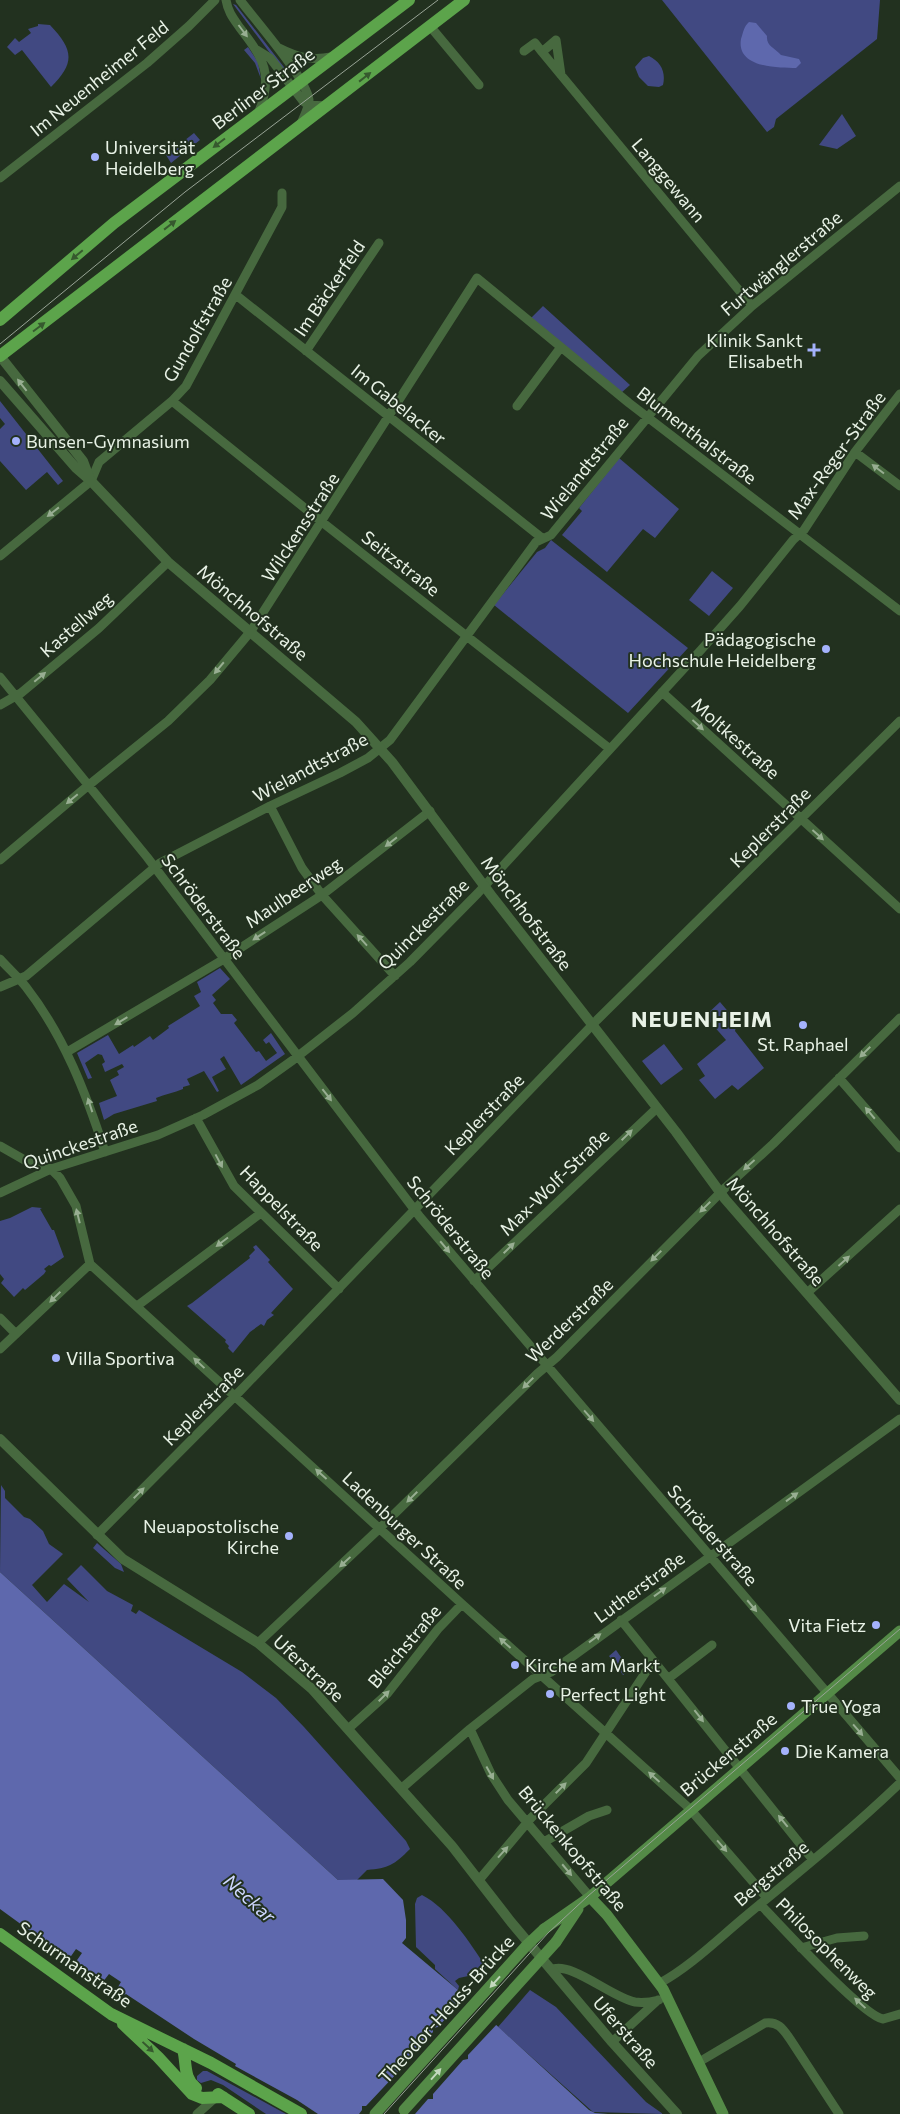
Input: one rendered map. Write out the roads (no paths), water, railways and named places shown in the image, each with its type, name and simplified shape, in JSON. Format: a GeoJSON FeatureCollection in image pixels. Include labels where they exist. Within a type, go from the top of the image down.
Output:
{"type":"FeatureCollection","features":[{"type":"Feature","properties":{"kind":"main road","name":"Berliner Straße"},"geometry":{"type":"LineString","coordinates":[[0,320],[114,223],[408,0]]}},
{"type":"Feature","properties":{"kind":"main road"},"geometry":{"type":"LineString","coordinates":[[0,356],[464,0]]}},
{"type":"Feature","properties":{"kind":"main road","name":"Brückenstraße"},"geometry":{"type":"LineString","coordinates":[[544,1929],[590,1897],[900,1631]]}},
{"type":"Feature","properties":{"kind":"main road","name":"Brückenkopfstraße"},"geometry":{"type":"LineString","coordinates":[[590,1897],[607,1915],[660,1983],[663,1998],[699,2062],[723,2114]]}},
{"type":"Feature","properties":{"kind":"main road","name":"Brückenstraße"},"geometry":{"type":"LineString","coordinates":[[556,1942],[580,1905]]}},
{"type":"Feature","properties":{"kind":"main road","name":"Theodor-Heuss-Brücke"},"geometry":{"type":"LineString","coordinates":[[375,2114],[544,1929]]}},
{"type":"Feature","properties":{"kind":"main road","name":"Schurmanstraße"},"geometry":{"type":"LineString","coordinates":[[0,1934],[111,2014],[211,2063],[301,2114]]}},
{"type":"Feature","properties":{"kind":"main road","name":"Theodor-Heuss-Brücke"},"geometry":{"type":"LineString","coordinates":[[400,2114],[556,1942]]}},
{"type":"Feature","properties":{"kind":"main road"},"geometry":{"type":"LineString","coordinates":[[111,2014],[155,2053],[190,2093],[202,2098],[219,2097]]}},
{"type":"Feature","properties":{"kind":"main road"},"geometry":{"type":"LineString","coordinates":[[183,2049],[186,2075],[194,2086],[219,2097],[246,2113]]}},
{"type":"Feature","properties":{"kind":"main road"},"geometry":{"type":"LineString","coordinates":[[194,2086],[192,2075],[196,2068],[211,2063]]}},
{"type":"Feature","properties":{"kind":"street","name":"Im Neuenheimer Feld"},"geometry":{"type":"LineString","coordinates":[[0,178],[147,63],[190,26],[215,0]]}},
{"type":"Feature","properties":{"kind":"street"},"geometry":{"type":"LineString","coordinates":[[226,0],[228,12],[257,50],[264,66],[267,83],[264,99],[258,114]]}},
{"type":"Feature","properties":{"kind":"street"},"geometry":{"type":"LineString","coordinates":[[240,0],[275,46],[308,104],[300,126]]}},
{"type":"Feature","properties":{"kind":"street"},"geometry":{"type":"LineString","coordinates":[[434,31],[479,86]]}},
{"type":"Feature","properties":{"kind":"street"},"geometry":{"type":"LineString","coordinates":[[524,51],[534,43],[542,52],[556,40],[561,75]]}},
{"type":"Feature","properties":{"kind":"street"},"geometry":{"type":"LineString","coordinates":[[275,46],[296,57],[305,59],[334,56]]}},
{"type":"Feature","properties":{"kind":"street"},"geometry":{"type":"LineString","coordinates":[[257,50],[270,58],[297,84]]}},
{"type":"Feature","properties":{"kind":"street","name":"Langgewann"},"geometry":{"type":"LineString","coordinates":[[542,52],[752,306]]}},
{"type":"Feature","properties":{"kind":"street"},"geometry":{"type":"LineString","coordinates":[[308,104],[326,106]]}},
{"type":"Feature","properties":{"kind":"street","name":"Furtwänglerstraße"},"geometry":{"type":"LineString","coordinates":[[648,416],[698,356],[752,306],[900,186]]}},
{"type":"Feature","properties":{"kind":"street","name":"Gundolfstraße"},"geometry":{"type":"LineString","coordinates":[[91,482],[99,462],[181,393],[191,378],[282,207],[282,193]]}},
{"type":"Feature","properties":{"kind":"street","name":"Im Bäckerfeld"},"geometry":{"type":"LineString","coordinates":[[306,351],[379,244]]}},
{"type":"Feature","properties":{"kind":"street","name":"Blumenthalstraße"},"geometry":{"type":"LineString","coordinates":[[477,278],[629,403],[900,612]]}},
{"type":"Feature","properties":{"kind":"street","name":"Wilckensstraße"},"geometry":{"type":"LineString","coordinates":[[0,860],[168,721],[210,680],[251,631],[477,278]]}},
{"type":"Feature","properties":{"kind":"street","name":"Im Gabelacker"},"geometry":{"type":"LineString","coordinates":[[236,296],[542,538]]}},
{"type":"Feature","properties":{"kind":"street"},"geometry":{"type":"LineString","coordinates":[[518,406],[561,347]]}},
{"type":"Feature","properties":{"kind":"street","name":"Mönchhofstraße"},"geometry":{"type":"LineString","coordinates":[[0,356],[83,461],[91,482]]}},
{"type":"Feature","properties":{"kind":"street","name":"Mönchhofstraße"},"geometry":{"type":"LineString","coordinates":[[0,381],[76,468],[168,562],[356,722],[381,748],[589,1028],[656,1108],[720,1192],[900,1400]]}},
{"type":"Feature","properties":{"kind":"street","name":"Max-Reger-Straße"},"geometry":{"type":"LineString","coordinates":[[799,535],[855,452],[900,394]]}},
{"type":"Feature","properties":{"kind":"street","name":"Seitzstraße"},"geometry":{"type":"LineString","coordinates":[[172,401],[610,750]]}},
{"type":"Feature","properties":{"kind":"street","name":"Wielandtstraße"},"geometry":{"type":"LineString","coordinates":[[0,987],[26,976],[154,868],[270,806],[340,773],[381,748],[390,740],[536,542],[542,538],[549,537],[554,532],[648,416]]}},
{"type":"Feature","properties":{"kind":"street"},"geometry":{"type":"LineString","coordinates":[[855,452],[900,486]]}},
{"type":"Feature","properties":{"kind":"street"},"geometry":{"type":"LineString","coordinates":[[0,556],[91,482]]}},
{"type":"Feature","properties":{"kind":"street","name":"Quinckestraße"},"geometry":{"type":"LineString","coordinates":[[0,1193],[51,1169],[158,1135],[196,1118],[237,1097],[298,1057],[353,1013],[395,976],[484,885],[610,750],[740,606],[799,535]]}},
{"type":"Feature","properties":{"kind":"street","name":"Kastellweg"},"geometry":{"type":"LineString","coordinates":[[0,705],[15,697],[99,628],[168,562]]}},
{"type":"Feature","properties":{"kind":"street","name":"Schröderstraße"},"geometry":{"type":"LineString","coordinates":[[0,677],[154,868],[298,1057],[412,1212],[474,1281],[900,1778]]}},
{"type":"Feature","properties":{"kind":"street","name":"Moltkestraße"},"geometry":{"type":"LineString","coordinates":[[662,692],[798,822],[900,909]]}},
{"type":"Feature","properties":{"kind":"street","name":"Keplerstraße"},"geometry":{"type":"LineString","coordinates":[[97,1535],[339,1289],[589,1028],[900,721]]}},
{"type":"Feature","properties":{"kind":"street"},"geometry":{"type":"LineString","coordinates":[[270,806],[302,868],[322,895],[395,976]]}},
{"type":"Feature","properties":{"kind":"street","name":"Maulbeerweg"},"geometry":{"type":"LineString","coordinates":[[67,1052],[224,959],[322,895],[430,812]]}},
{"type":"Feature","properties":{"kind":"street"},"geometry":{"type":"LineString","coordinates":[[0,959],[37,1004],[67,1052],[87,1096],[105,1152]]}},
{"type":"Feature","properties":{"kind":"street","name":"Werderstraße"},"geometry":{"type":"LineString","coordinates":[[258,1643],[380,1528],[720,1192],[773,1144],[900,1018]]}},
{"type":"Feature","properties":{"kind":"street"},"geometry":{"type":"LineString","coordinates":[[839,1078],[900,1148]]}},
{"type":"Feature","properties":{"kind":"street","name":"Max-Wolf-Straße"},"geometry":{"type":"LineString","coordinates":[[474,1281],[656,1108]]}},
{"type":"Feature","properties":{"kind":"street","name":"Happelstraße"},"geometry":{"type":"LineString","coordinates":[[196,1118],[234,1186],[339,1289]]}},
{"type":"Feature","properties":{"kind":"street"},"geometry":{"type":"LineString","coordinates":[[0,1146],[28,1162],[51,1169],[60,1178],[76,1206],[90,1264],[0,1350]]}},
{"type":"Feature","properties":{"kind":"street"},"geometry":{"type":"LineString","coordinates":[[807,1293],[900,1209]]}},
{"type":"Feature","properties":{"kind":"street"},"geometry":{"type":"LineString","coordinates":[[137,1306],[261,1213]]}},
{"type":"Feature","properties":{"kind":"street","name":"Ladenburger Straße"},"geometry":{"type":"LineString","coordinates":[[90,1264],[690,1810],[767,1898]]}},
{"type":"Feature","properties":{"kind":"street"},"geometry":{"type":"LineString","coordinates":[[0,1318],[16,1334]]}},
{"type":"Feature","properties":{"kind":"street","name":"Lutherstraße"},"geometry":{"type":"LineString","coordinates":[[402,1788],[470,1729],[533,1679],[551,1672],[900,1419]]}},
{"type":"Feature","properties":{"kind":"street","name":"Uferstraße"},"geometry":{"type":"LineString","coordinates":[[0,1439],[129,1564],[258,1643],[312,1689],[402,1788],[479,1880],[489,1895],[557,1969],[612,2042],[677,2114]]}},
{"type":"Feature","properties":{"kind":"street","name":"Bleichstraße"},"geometry":{"type":"LineString","coordinates":[[348,1729],[387,1694],[438,1629],[462,1604]]}},
{"type":"Feature","properties":{"kind":"street"},"geometry":{"type":"LineString","coordinates":[[621,1620],[813,1860]]}},
{"type":"Feature","properties":{"kind":"street"},"geometry":{"type":"LineString","coordinates":[[669,1678],[712,1645]]}},
{"type":"Feature","properties":{"kind":"street"},"geometry":{"type":"LineString","coordinates":[[479,1880],[528,1824],[586,1763],[653,1660]]}},
{"type":"Feature","properties":{"kind":"street","name":"Brückenkopfstraße"},"geometry":{"type":"LineString","coordinates":[[470,1729],[496,1782],[528,1824],[590,1897]]}},
{"type":"Feature","properties":{"kind":"street","name":"Bergstraße"},"geometry":{"type":"LineString","coordinates":[[660,1983],[682,1969],[813,1860],[900,1783]]}},
{"type":"Feature","properties":{"kind":"street"},"geometry":{"type":"LineString","coordinates":[[544,1842],[589,1816],[607,1810]]}},
{"type":"Feature","properties":{"kind":"street","name":"Philosophenweg"},"geometry":{"type":"LineString","coordinates":[[767,1898],[811,1958],[875,2016],[883,2019],[900,2014]]}},
{"type":"Feature","properties":{"kind":"street"},"geometry":{"type":"LineString","coordinates":[[802,1948],[837,1938],[864,1936]]}},
{"type":"Feature","properties":{"kind":"street","name":"Uferstraße"},"geometry":{"type":"LineString","coordinates":[[557,1969],[586,1978],[622,1998],[642,2003],[663,1998]]}},
{"type":"Feature","properties":{"kind":"street"},"geometry":{"type":"LineString","coordinates":[[612,2042],[663,1998]]}},
{"type":"Feature","properties":{"kind":"street"},"geometry":{"type":"LineString","coordinates":[[699,2062],[765,2023],[774,2023],[783,2029],[839,2114]]}},
{"type":"Feature","properties":{"kind":"street"},"geometry":{"type":"LineString","coordinates":[[197,2114],[219,2097]]}},
{"type":"Feature","properties":{"kind":"water"},"geometry":{"type":"Polygon","coordinates":[[[749,22],[756,23],[767,36],[769,45],[781,55],[799,59],[801,63],[796,68],[780,68],[760,64],[745,56],[741,49],[741,39],[749,22]]]}},
{"type":"Feature","properties":{"kind":"water","name":"Neckar"},"geometry":{"type":"Polygon","coordinates":[[[0,1572],[338,1880],[383,1879],[403,1900],[406,1938],[402,1943],[458,1990],[589,2110],[595,2113],[608,2114],[318,2114],[297,2100],[235,2066],[236,2064],[126,1994],[121,1997],[0,1909],[0,1572]]]}},
{"type":"Feature","properties":{"kind":"tram line"},"geometry":{"type":"LineString","coordinates":[[0,344],[185,192],[438,0]]}},
{"type":"Feature","properties":{"kind":"tram line"},"geometry":{"type":"LineString","coordinates":[[384,2114],[548,1933],[588,1896],[900,1629]]}},
{"type":"Feature","properties":{"kind":"place","name":"Universität Heidelberg"},"geometry":{"type":"Point","coordinates":[95,157]}},
{"type":"Feature","properties":{"kind":"place","name":"Klinik Sankt Elisabeth"},"geometry":{"type":"Point","coordinates":[814,350]}},
{"type":"Feature","properties":{"kind":"place","name":"Bunsen-Gymnasium"},"geometry":{"type":"Point","coordinates":[16,441]}},
{"type":"Feature","properties":{"kind":"place","name":"Pädagogische Hochschule Heidelberg"},"geometry":{"type":"Point","coordinates":[826,649]}},
{"type":"Feature","properties":{"kind":"place","name":"St. Raphael"},"geometry":{"type":"Point","coordinates":[803,1025]}},
{"type":"Feature","properties":{"kind":"place","name":"Villa Sportiva"},"geometry":{"type":"Point","coordinates":[56,1358]}},
{"type":"Feature","properties":{"kind":"place","name":"Neuapostolische Kirche"},"geometry":{"type":"Point","coordinates":[289,1536]}},
{"type":"Feature","properties":{"kind":"place","name":"Vita Fietz"},"geometry":{"type":"Point","coordinates":[876,1625]}},
{"type":"Feature","properties":{"kind":"place","name":"Kirche am Markt"},"geometry":{"type":"Point","coordinates":[515,1665]}},
{"type":"Feature","properties":{"kind":"place","name":"Perfect Light"},"geometry":{"type":"Point","coordinates":[550,1694]}},
{"type":"Feature","properties":{"kind":"place","name":"True Yoga"},"geometry":{"type":"Point","coordinates":[791,1706]}},
{"type":"Feature","properties":{"kind":"place","name":"Die Kamera"},"geometry":{"type":"Point","coordinates":[785,1751]}},
{"type":"Feature","properties":{"kind":"district","name":"NEUENHEIM"},"geometry":{"type":"Point","coordinates":[702,1018]}}]}
